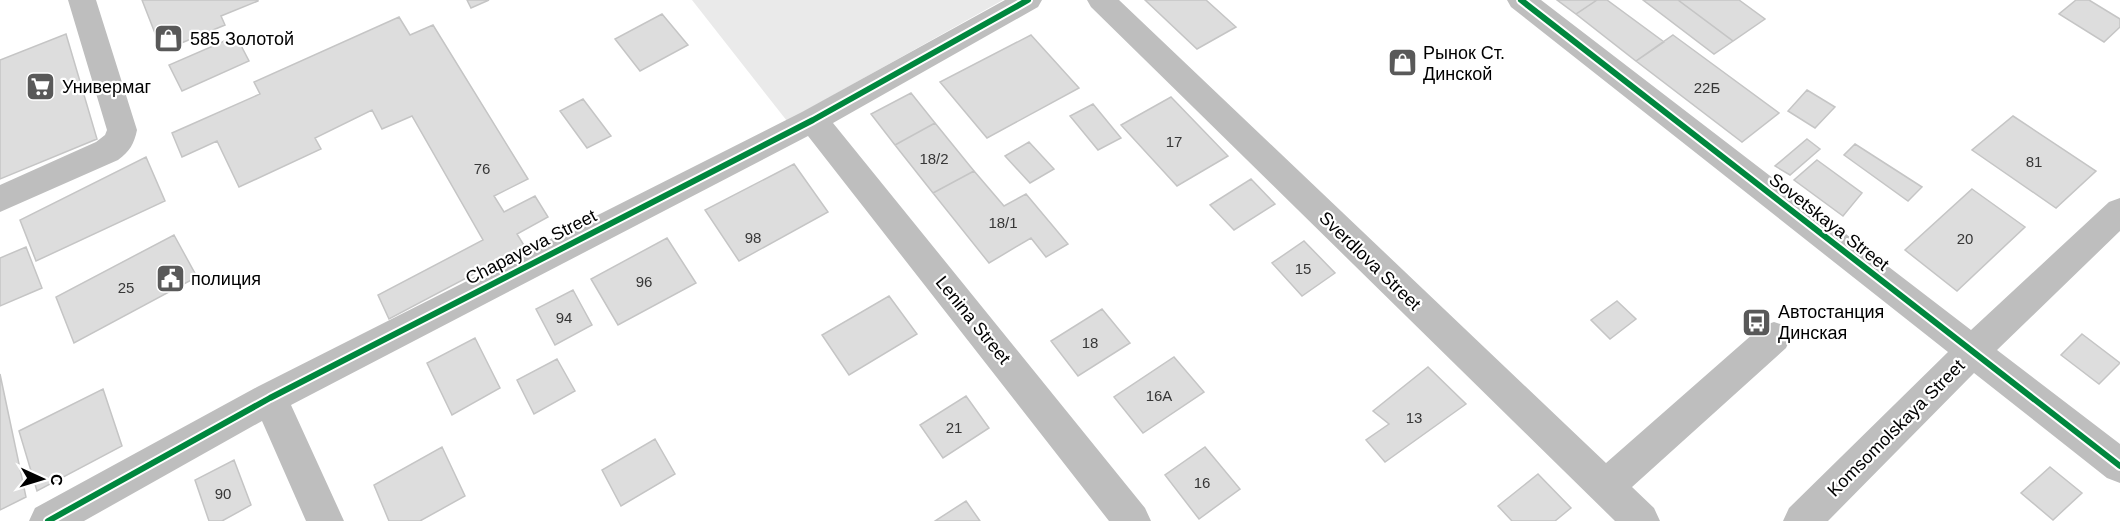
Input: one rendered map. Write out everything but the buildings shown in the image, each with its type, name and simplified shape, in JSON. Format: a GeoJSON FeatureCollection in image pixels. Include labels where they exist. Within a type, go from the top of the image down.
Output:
{"type":"FeatureCollection","features":[{"type":"Feature","properties":{"kind":"street"},"geometry":{"type":"LineString","coordinates":[[0,199],[107,151],[119,142],[122,130],[82,0]]}},
{"type":"Feature","properties":{"kind":"street","name":"Chapayeva Street"},"geometry":{"type":"LineString","coordinates":[[48,521],[270,398],[813,120],[1028,0]]}},
{"type":"Feature","properties":{"kind":"street","name":"Sverdlova Street"},"geometry":{"type":"LineString","coordinates":[[1101,0],[1641,521]]}},
{"type":"Feature","properties":{"kind":"street","name":"Sovetskaya Street"},"geometry":{"type":"LineString","coordinates":[[1521,0],[2120,466]]}},
{"type":"Feature","properties":{"kind":"street","name":"Lenina Street"},"geometry":{"type":"LineString","coordinates":[[813,120],[1132,521]]}},
{"type":"Feature","properties":{"kind":"street","name":"Komsomolskaya Street"},"geometry":{"type":"LineString","coordinates":[[1802,521],[1971,352],[2120,211]]}},
{"type":"Feature","properties":{"kind":"street"},"geometry":{"type":"LineString","coordinates":[[1605,488],[1774,337]]}},
{"type":"Feature","properties":{"kind":"street"},"geometry":{"type":"LineString","coordinates":[[270,398],[325,521]]}},
{"type":"Feature","properties":{"kind":"shaded area"},"geometry":{"type":"Polygon","coordinates":[[[692,0],[1003,0],[787,121],[692,0]]]}},
{"type":"Feature","properties":{"kind":"cycle path"},"geometry":{"type":"LineString","coordinates":[[48,521],[270,398],[813,120],[1028,0]]}},
{"type":"Feature","properties":{"kind":"cycle path"},"geometry":{"type":"LineString","coordinates":[[1521,0],[2120,466]]}},
{"type":"Feature","properties":{"kind":"place","name":"585 Золотой"},"geometry":{"type":"Point","coordinates":[169,39]}},
{"type":"Feature","properties":{"kind":"place","name":"Рынок Ст. Динской"},"geometry":{"type":"Point","coordinates":[1402,63]}},
{"type":"Feature","properties":{"kind":"place","name":"Универмаг"},"geometry":{"type":"Point","coordinates":[41,87]}},
{"type":"Feature","properties":{"kind":"place","name":"полиция"},"geometry":{"type":"Point","coordinates":[170,279]}},
{"type":"Feature","properties":{"kind":"place","name":"Автостанция Динская"},"geometry":{"type":"Point","coordinates":[1757,322]}}]}
